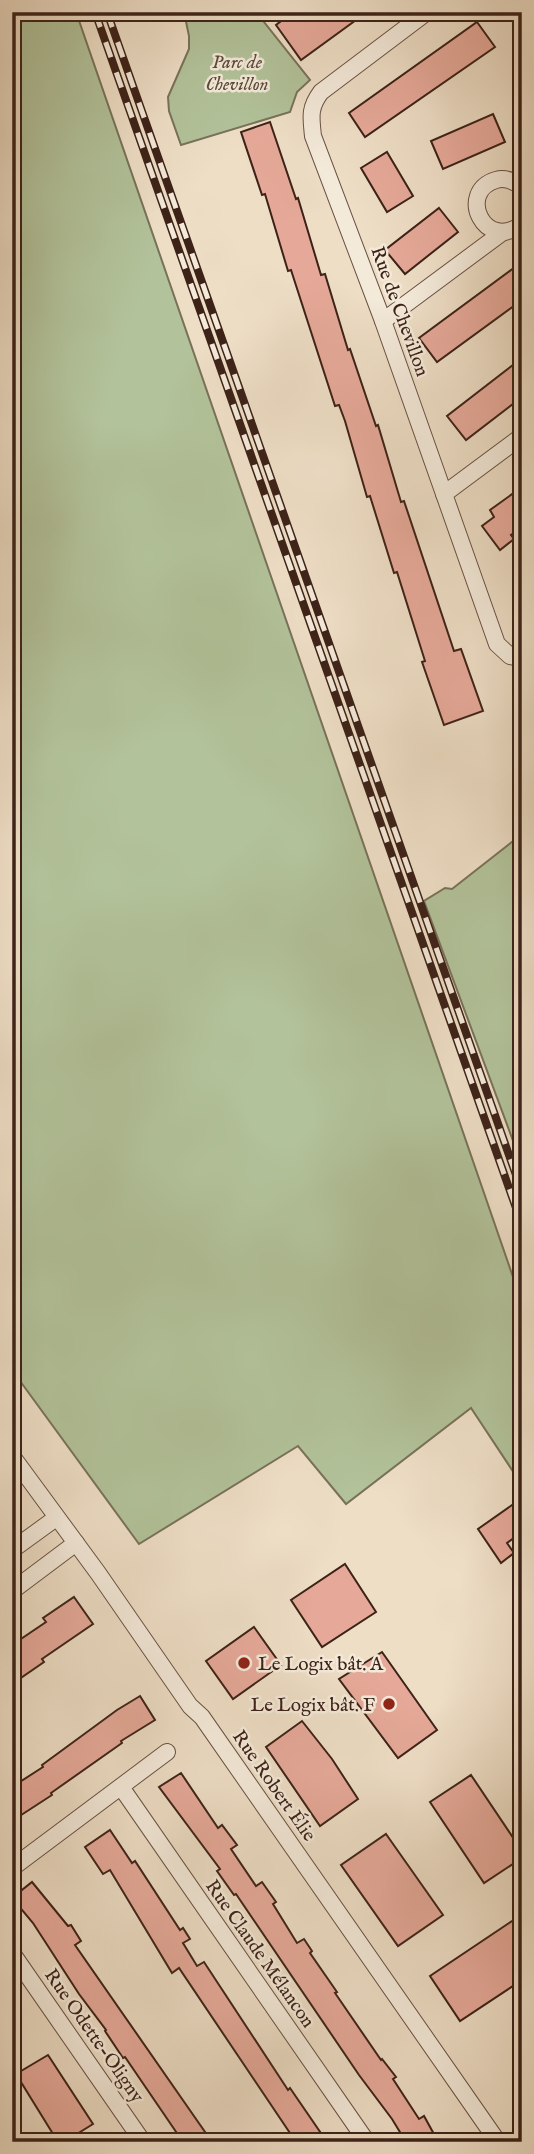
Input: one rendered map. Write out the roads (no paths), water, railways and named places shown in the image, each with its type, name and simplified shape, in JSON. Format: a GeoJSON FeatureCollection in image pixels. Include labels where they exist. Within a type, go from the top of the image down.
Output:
{"type":"FeatureCollection","features":[{"type":"Feature","properties":{"kind":"street","name":"Rue de Chevillon"},"geometry":{"type":"LineString","coordinates":[[428,12],[321,92],[312,105],[310,115],[313,136],[383,321],[497,644],[510,656],[522,658]]}},
{"type":"Feature","properties":{"kind":"street"},"geometry":{"type":"LineString","coordinates":[[503,232],[486,226],[481,220],[477,212],[479,194],[484,187],[500,179],[509,180],[522,187]]}},
{"type":"Feature","properties":{"kind":"street"},"geometry":{"type":"LineString","coordinates":[[383,321],[503,232],[522,224]]}},
{"type":"Feature","properties":{"kind":"street"},"geometry":{"type":"LineString","coordinates":[[444,494],[522,436]]}},
{"type":"Feature","properties":{"kind":"street","name":"Rue Robert Élie"},"geometry":{"type":"LineString","coordinates":[[12,1456],[190,1706],[213,1732],[498,2142]]}},
{"type":"Feature","properties":{"kind":"street"},"geometry":{"type":"LineString","coordinates":[[12,1550],[56,1518]]}},
{"type":"Feature","properties":{"kind":"street"},"geometry":{"type":"LineString","coordinates":[[12,1591],[76,1544]]}},
{"type":"Feature","properties":{"kind":"street"},"geometry":{"type":"LineString","coordinates":[[12,1868],[167,1752]]}},
{"type":"Feature","properties":{"kind":"street","name":"Rue Claude Mélancon"},"geometry":{"type":"LineString","coordinates":[[121,1787],[367,2142]]}},
{"type":"Feature","properties":{"kind":"street","name":"Rue Odette-Oligny"},"geometry":{"type":"LineString","coordinates":[[12,1953],[143,2142]]}},
{"type":"Feature","properties":{"kind":"railway"},"geometry":{"type":"LineString","coordinates":[[95,12],[522,1225]]}},
{"type":"Feature","properties":{"kind":"railway"},"geometry":{"type":"LineString","coordinates":[[107,12],[522,1192]]}},
{"type":"Feature","properties":{"kind":"place","name":"Le Logix bât. A"},"geometry":{"type":"Point","coordinates":[244,1663]}},
{"type":"Feature","properties":{"kind":"place","name":"Le Logix bât. F"},"geometry":{"type":"Point","coordinates":[389,1704]}},
{"type":"Feature","properties":{"kind":"park label","name":"Parc de Chevillon"},"geometry":{"type":"Point","coordinates":[237,72]}}]}
